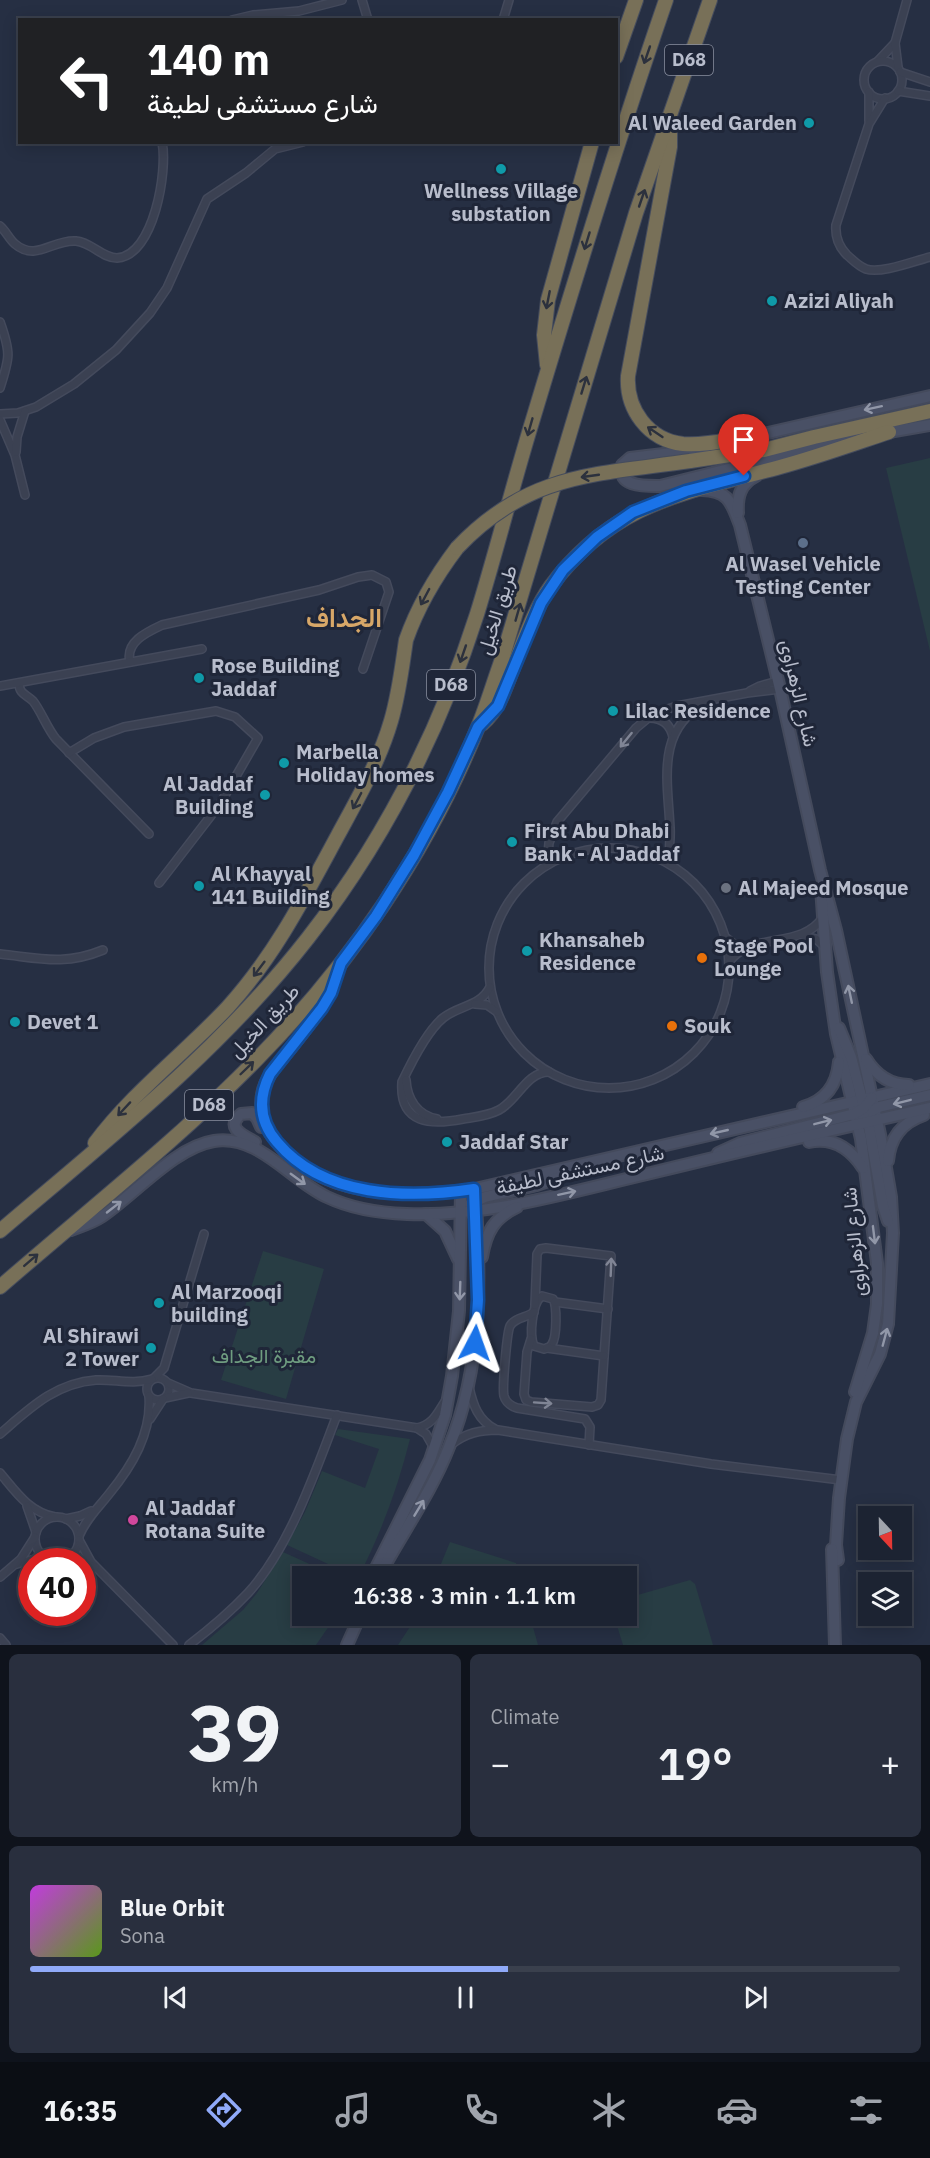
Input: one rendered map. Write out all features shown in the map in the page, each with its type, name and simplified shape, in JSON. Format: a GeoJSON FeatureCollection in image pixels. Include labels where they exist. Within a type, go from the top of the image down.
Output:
{"type":"FeatureCollection","features":[{"type":"Feature","properties":{"kind":"highway"},"geometry":{"type":"LineString","coordinates":[[618,51],[636,0]]}},
{"type":"Feature","properties":{"kind":"highway","name":"طريق الخيل"},"geometry":{"type":"LineString","coordinates":[[0,1231],[165,1090],[229,1030],[309,937],[377,836],[411,775],[440,712],[477,614],[595,217],[666,0]]}},
{"type":"Feature","properties":{"kind":"highway","name":"طريق الخيل"},"geometry":{"type":"LineString","coordinates":[[0,1287],[189,1124],[258,1058],[341,963],[376,916],[414,855],[448,792],[478,727],[514,625],[636,213],[710,0]]}},
{"type":"Feature","properties":{"kind":"highway"},"geometry":{"type":"LineString","coordinates":[[669,120],[670,147],[627,376],[629,398],[644,424],[661,437],[675,442],[708,443],[752,436]]}},
{"type":"Feature","properties":{"kind":"highway"},"geometry":{"type":"LineString","coordinates":[[548,371],[544,335],[548,300],[591,144]]}},
{"type":"Feature","properties":{"kind":"highway"},"geometry":{"type":"LineString","coordinates":[[82,1161],[124,1108],[229,1006],[261,966],[291,921],[376,762],[391,720],[406,640],[431,586],[457,548],[496,513],[544,487],[582,477],[764,450],[930,411]]}},
{"type":"Feature","properties":{"kind":"highway"},"geometry":{"type":"LineString","coordinates":[[478,727],[498,706],[545,596],[573,558],[621,519],[646,506],[686,491],[782,466],[889,432]]}},
{"type":"Feature","properties":{"kind":"main road"},"geometry":{"type":"LineString","coordinates":[[930,396],[752,436],[711,448],[630,458],[622,465],[621,472],[624,479],[630,483],[660,486],[841,440],[930,425]]}},
{"type":"Feature","properties":{"kind":"main road","name":"شارع الزهراوى"},"geometry":{"type":"LineString","coordinates":[[740,525],[738,500],[743,486],[755,476],[782,466]]}},
{"type":"Feature","properties":{"kind":"main road","name":"شارع الزهراوى"},"geometry":{"type":"LineString","coordinates":[[686,491],[709,490],[721,493],[732,504],[740,525],[836,930],[861,1051],[867,1177],[877,1263],[878,1304],[872,1339],[845,1427],[838,1480],[832,1552],[835,1645]]}},
{"type":"Feature","properties":{"kind":"main road","name":"شارع الزهراوى"},"geometry":{"type":"LineString","coordinates":[[820,870],[825,947],[840,1054],[888,1170],[893,1233],[891,1293],[885,1337],[854,1408],[838,1480],[836,1545],[840,1645]]}},
{"type":"Feature","properties":{"kind":"main road","name":"شارع مستشفى لطيفة"},"geometry":{"type":"LineString","coordinates":[[341,963],[331,993],[322,1008],[270,1074],[265,1085],[261,1108],[268,1130],[286,1153],[322,1176],[367,1190],[402,1194],[461,1191],[475,1200],[528,1201],[782,1142],[929,1088]]}},
{"type":"Feature","properties":{"kind":"main road"},"geometry":{"type":"LineString","coordinates":[[834,1020],[847,1044],[864,1112],[883,1206],[893,1233]]}},
{"type":"Feature","properties":{"kind":"main road"},"geometry":{"type":"LineString","coordinates":[[861,1051],[871,1068],[885,1080],[899,1085],[929,1088]]}},
{"type":"Feature","properties":{"kind":"main road"},"geometry":{"type":"LineString","coordinates":[[776,1119],[787,1112],[810,1106],[825,1096],[838,1074],[840,1054]]}},
{"type":"Feature","properties":{"kind":"main road","name":"شارع مستشفى لطيفة"},"geometry":{"type":"LineString","coordinates":[[62,1233],[101,1217],[178,1157],[205,1143],[217,1141],[242,1143],[255,1148],[309,1187],[343,1204],[382,1212],[426,1214],[460,1212],[475,1200],[599,1160],[776,1119],[930,1108]]}},
{"type":"Feature","properties":{"kind":"main road"},"geometry":{"type":"LineString","coordinates":[[708,1160],[740,1143],[864,1112]]}},
{"type":"Feature","properties":{"kind":"main road"},"geometry":{"type":"LineString","coordinates":[[279,1165],[267,1151],[238,1131],[235,1125],[239,1116],[245,1113],[255,1115],[267,1136],[286,1153]]}},
{"type":"Feature","properties":{"kind":"main road"},"geometry":{"type":"LineString","coordinates":[[888,1170],[891,1144],[897,1133],[909,1122],[930,1113]]}},
{"type":"Feature","properties":{"kind":"main road"},"geometry":{"type":"LineString","coordinates":[[782,1142],[796,1144],[823,1140],[837,1143],[850,1151],[867,1177]]}},
{"type":"Feature","properties":{"kind":"main road"},"geometry":{"type":"LineString","coordinates":[[378,1566],[435,1449],[449,1396],[458,1332],[461,1191]]}},
{"type":"Feature","properties":{"kind":"main road"},"geometry":{"type":"LineString","coordinates":[[385,1566],[423,1501],[450,1445],[468,1383],[474,1358],[477,1329],[478,1272],[475,1200]]}},
{"type":"Feature","properties":{"kind":"main road"},"geometry":{"type":"LineString","coordinates":[[478,1272],[490,1228],[505,1213],[528,1201]]}},
{"type":"Feature","properties":{"kind":"main road"},"geometry":{"type":"LineString","coordinates":[[426,1214],[445,1231],[461,1268]]}},
{"type":"Feature","properties":{"kind":"main road","name":"شارع الزهراوى"},"geometry":{"type":"LineString","coordinates":[[838,1560],[847,1475],[861,1391]]}},
{"type":"Feature","properties":{"kind":"main road"},"geometry":{"type":"LineString","coordinates":[[346,1645],[355,1626]]}},
{"type":"Feature","properties":{"kind":"street"},"geometry":{"type":"LineString","coordinates":[[240,18],[305,10],[342,0]]}},
{"type":"Feature","properties":{"kind":"street"},"geometry":{"type":"LineString","coordinates":[[362,0],[367,18]]}},
{"type":"Feature","properties":{"kind":"street"},"geometry":{"type":"LineString","coordinates":[[504,18],[509,0]]}},
{"type":"Feature","properties":{"kind":"street"},"geometry":{"type":"LineString","coordinates":[[868,92],[876,97],[885,98],[898,91],[901,80],[894,54],[895,43],[907,0]]}},
{"type":"Feature","properties":{"kind":"street"},"geometry":{"type":"LineString","coordinates":[[869,124],[865,74],[868,68],[895,43]]}},
{"type":"Feature","properties":{"kind":"street"},"geometry":{"type":"LineString","coordinates":[[876,63],[888,62],[899,71],[930,82]]}},
{"type":"Feature","properties":{"kind":"street"},"geometry":{"type":"LineString","coordinates":[[898,91],[930,96]]}},
{"type":"Feature","properties":{"kind":"street"},"geometry":{"type":"LineString","coordinates":[[885,98],[869,124],[836,225],[837,239],[840,246],[858,264],[870,270],[884,269],[930,257]]}},
{"type":"Feature","properties":{"kind":"street"},"geometry":{"type":"LineString","coordinates":[[0,226],[17,245],[30,251],[45,250],[72,241],[87,243],[112,257],[127,255],[141,244],[150,228],[160,182],[162,144]]}},
{"type":"Feature","properties":{"kind":"street"},"geometry":{"type":"LineString","coordinates":[[0,414],[25,411],[64,391],[89,373],[135,331],[159,301],[174,276],[207,199],[246,174],[275,149],[295,144]]}},
{"type":"Feature","properties":{"kind":"street"},"geometry":{"type":"LineString","coordinates":[[0,322],[8,343],[9,354],[0,388]]}},
{"type":"Feature","properties":{"kind":"street"},"geometry":{"type":"LineString","coordinates":[[15,455],[25,411]]}},
{"type":"Feature","properties":{"kind":"street"},"geometry":{"type":"LineString","coordinates":[[0,420],[15,455],[25,495]]}},
{"type":"Feature","properties":{"kind":"street"},"geometry":{"type":"LineString","coordinates":[[130,662],[129,654],[133,644],[162,625],[319,590],[358,577],[372,575],[386,582],[389,592],[363,669]]}},
{"type":"Feature","properties":{"kind":"street"},"geometry":{"type":"LineString","coordinates":[[0,686],[202,649]]}},
{"type":"Feature","properties":{"kind":"street"},"geometry":{"type":"LineString","coordinates":[[19,683],[21,693],[33,702],[50,732],[149,834]]}},
{"type":"Feature","properties":{"kind":"street"},"geometry":{"type":"LineString","coordinates":[[547,865],[549,843],[557,822],[646,718],[676,706],[779,685]]}},
{"type":"Feature","properties":{"kind":"street"},"geometry":{"type":"LineString","coordinates":[[672,866],[669,857],[670,830],[666,783],[673,737],[686,717],[699,707],[714,700]]}},
{"type":"Feature","properties":{"kind":"street"},"geometry":{"type":"LineString","coordinates":[[69,753],[94,738],[124,727],[216,711],[235,717],[258,738],[220,804],[159,883]]}},
{"type":"Feature","properties":{"kind":"street"},"geometry":{"type":"LineString","coordinates":[[646,718],[662,720],[673,737]]}},
{"type":"Feature","properties":{"kind":"street"},"geometry":{"type":"LineString","coordinates":[[612,848],[645,854],[672,866],[704,894],[725,937],[729,962],[725,996],[712,1028],[691,1055],[673,1069],[642,1083],[607,1087],[584,1085],[551,1073],[529,1058],[508,1033],[497,1012],[490,987],[489,957],[493,936],[509,902],[522,885],[547,865],[579,852],[612,848]]}},
{"type":"Feature","properties":{"kind":"street"},"geometry":{"type":"LineString","coordinates":[[729,962],[734,955],[746,947],[799,935],[811,930],[823,916]]}},
{"type":"Feature","properties":{"kind":"street"},"geometry":{"type":"LineString","coordinates":[[799,935],[816,939],[825,947]]}},
{"type":"Feature","properties":{"kind":"street"},"geometry":{"type":"LineString","coordinates":[[725,937],[734,944],[746,947]]}},
{"type":"Feature","properties":{"kind":"street"},"geometry":{"type":"LineString","coordinates":[[0,954],[43,961],[62,961],[82,958],[103,950]]}},
{"type":"Feature","properties":{"kind":"street"},"geometry":{"type":"LineString","coordinates":[[475,1004],[490,987]]}},
{"type":"Feature","properties":{"kind":"street"},"geometry":{"type":"LineString","coordinates":[[497,1012],[487,1005],[475,1004],[451,1013],[438,1023],[406,1075],[402,1090],[406,1106],[411,1112],[432,1123],[490,1114],[500,1110],[516,1097],[537,1074],[551,1073]]}},
{"type":"Feature","properties":{"kind":"street"},"geometry":{"type":"LineString","coordinates":[[529,1058],[532,1066],[530,1079]]}},
{"type":"Feature","properties":{"kind":"street"},"geometry":{"type":"LineString","coordinates":[[149,1421],[147,1385],[161,1372],[165,1364],[204,1234]]}},
{"type":"Feature","properties":{"kind":"street"},"geometry":{"type":"LineString","coordinates":[[540,1249],[611,1256],[608,1309],[601,1400],[598,1405],[592,1407],[528,1401],[524,1394],[527,1352],[533,1326],[537,1254],[540,1249]]}},
{"type":"Feature","properties":{"kind":"street"},"geometry":{"type":"LineString","coordinates":[[589,1445],[590,1427],[585,1419],[512,1407],[505,1399],[508,1333],[510,1325],[534,1308],[538,1298],[546,1296],[555,1302],[608,1309]]}},
{"type":"Feature","properties":{"kind":"street"},"geometry":{"type":"LineString","coordinates":[[547,1348],[554,1341],[555,1302]]}},
{"type":"Feature","properties":{"kind":"street"},"geometry":{"type":"LineString","coordinates":[[519,1318],[533,1326]]}},
{"type":"Feature","properties":{"kind":"street"},"geometry":{"type":"LineString","coordinates":[[531,1339],[537,1348],[604,1356]]}},
{"type":"Feature","properties":{"kind":"street"},"geometry":{"type":"LineString","coordinates":[[76,1548],[87,1520],[116,1485],[132,1461],[149,1421],[169,1389],[165,1364]]}},
{"type":"Feature","properties":{"kind":"street"},"geometry":{"type":"LineString","coordinates":[[0,1434],[36,1402],[64,1386],[96,1380],[128,1383],[161,1378],[190,1393],[417,1428],[427,1425],[434,1419],[449,1396]]}},
{"type":"Feature","properties":{"kind":"street"},"geometry":{"type":"LineString","coordinates":[[128,1383],[157,1400],[190,1393]]}},
{"type":"Feature","properties":{"kind":"street"},"geometry":{"type":"LineString","coordinates":[[468,1383],[477,1413],[482,1420],[498,1430]]}},
{"type":"Feature","properties":{"kind":"street"},"geometry":{"type":"LineString","coordinates":[[189,1645],[232,1609],[259,1579],[301,1506],[337,1415]]}},
{"type":"Feature","properties":{"kind":"street"},"geometry":{"type":"LineString","coordinates":[[417,1428],[430,1439],[435,1449]]}},
{"type":"Feature","properties":{"kind":"street"},"geometry":{"type":"LineString","coordinates":[[450,1445],[467,1434],[498,1430],[711,1464],[838,1480]]}},
{"type":"Feature","properties":{"kind":"street"},"geometry":{"type":"LineString","coordinates":[[0,1473],[24,1501],[32,1516],[38,1548]]}},
{"type":"Feature","properties":{"kind":"street"},"geometry":{"type":"LineString","coordinates":[[24,1501],[39,1512],[66,1519],[73,1524],[86,1556],[173,1645]]}},
{"type":"Feature","properties":{"kind":"street"},"geometry":{"type":"LineString","coordinates":[[66,1519],[80,1516],[98,1506]]}},
{"type":"Feature","properties":{"kind":"street"},"geometry":{"type":"LineString","coordinates":[[0,1577],[26,1552],[44,1522],[57,1517]]}},
{"type":"Feature","properties":{"kind":"street"},"geometry":{"type":"LineString","coordinates":[[14,1565],[18,1564]]}},
{"type":"Feature","properties":{"kind":"street"},"geometry":{"type":"LineString","coordinates":[[0,1638],[6,1645]]}},
{"type":"Feature","properties":{"kind":"green space"},"geometry":{"type":"Polygon","coordinates":[[[930,458],[930,651],[886,468],[930,458]]]}},
{"type":"Feature","properties":{"kind":"green space","name":"مقبرة الجداف"},"geometry":{"type":"Polygon","coordinates":[[[263,1251],[324,1269],[286,1399],[221,1380],[263,1251]]]}},
{"type":"Feature","properties":{"kind":"green space"},"geometry":{"type":"Polygon","coordinates":[[[338,1429],[410,1439],[388,1509],[364,1566],[332,1566],[287,1545],[305,1512],[322,1471],[365,1488],[379,1449],[335,1435],[338,1429]]]}},
{"type":"Feature","properties":{"kind":"green space"},"geometry":{"type":"Polygon","coordinates":[[[450,1542],[516,1563],[517,1566],[440,1566],[450,1542]]]}},
{"type":"Feature","properties":{"kind":"green space"},"geometry":{"type":"Polygon","coordinates":[[[283,1552],[314,1566],[292,1566],[292,1626],[329,1626],[316,1645],[202,1645],[243,1610],[257,1593],[283,1552]]]}},
{"type":"Feature","properties":{"kind":"green space"},"geometry":{"type":"Polygon","coordinates":[[[690,1580],[695,1584],[713,1645],[623,1645],[617,1626],[637,1626],[637,1595],[690,1580]]]}},
{"type":"Feature","properties":{"kind":"green space"},"geometry":{"type":"Polygon","coordinates":[[[410,1626],[533,1626],[538,1645],[398,1645],[410,1626]]]}},
{"type":"Feature","properties":{"kind":"place","name":"Al Waleed Garden"},"geometry":{"type":"Point","coordinates":[809,123]}},
{"type":"Feature","properties":{"kind":"place","name":"Wellness Village substation"},"geometry":{"type":"Point","coordinates":[501,169]}},
{"type":"Feature","properties":{"kind":"place","name":"Azizi Aliyah"},"geometry":{"type":"Point","coordinates":[772,301]}},
{"type":"Feature","properties":{"kind":"place","name":"Al Wasel Vehicle Testing Center"},"geometry":{"type":"Point","coordinates":[803,543]}},
{"type":"Feature","properties":{"kind":"place","name":"Rose Building Jaddaf"},"geometry":{"type":"Point","coordinates":[199,678]}},
{"type":"Feature","properties":{"kind":"place","name":"Lilac Residence"},"geometry":{"type":"Point","coordinates":[613,711]}},
{"type":"Feature","properties":{"kind":"place","name":"Marbella Holiday homes"},"geometry":{"type":"Point","coordinates":[284,763]}},
{"type":"Feature","properties":{"kind":"place","name":"Al Jaddaf Building"},"geometry":{"type":"Point","coordinates":[265,795]}},
{"type":"Feature","properties":{"kind":"place","name":"First Abu Dhabi Bank - Al Jaddaf"},"geometry":{"type":"Point","coordinates":[512,842]}},
{"type":"Feature","properties":{"kind":"place","name":"Al Khayyal 141 Building"},"geometry":{"type":"Point","coordinates":[199,886]}},
{"type":"Feature","properties":{"kind":"place","name":"Al Majeed Mosque"},"geometry":{"type":"Point","coordinates":[726,888]}},
{"type":"Feature","properties":{"kind":"place","name":"Khansaheb Residence"},"geometry":{"type":"Point","coordinates":[527,951]}},
{"type":"Feature","properties":{"kind":"place","name":"Stage Pool Lounge"},"geometry":{"type":"Point","coordinates":[702,958]}},
{"type":"Feature","properties":{"kind":"place","name":"Devet 1"},"geometry":{"type":"Point","coordinates":[15,1022]}},
{"type":"Feature","properties":{"kind":"place","name":"Souk"},"geometry":{"type":"Point","coordinates":[672,1026]}},
{"type":"Feature","properties":{"kind":"place","name":"Jaddaf Star"},"geometry":{"type":"Point","coordinates":[447,1142]}},
{"type":"Feature","properties":{"kind":"place","name":"Al Marzooqi building"},"geometry":{"type":"Point","coordinates":[159,1303]}},
{"type":"Feature","properties":{"kind":"place","name":"Al Shirawi 2 Tower"},"geometry":{"type":"Point","coordinates":[151,1348]}},
{"type":"Feature","properties":{"kind":"place","name":"Al Jaddaf Rotana Suite"},"geometry":{"type":"Point","coordinates":[133,1520]}},
{"type":"Feature","properties":{"kind":"district","name":"الجداف"},"geometry":{"type":"Point","coordinates":[344,618]}},
{"type":"Feature","properties":{"kind":"route"},"geometry":{"type":"LineString","coordinates":[[475,1343],[478,1300],[474,1189],[421,1194],[384,1193],[349,1186],[312,1171],[286,1153],[268,1130],[261,1108],[265,1085],[270,1074],[322,1008],[331,993],[341,963],[376,916],[414,855],[448,792],[478,727],[498,706],[541,603],[563,570],[609,527],[633,512],[686,491],[744,476]]}}]}
